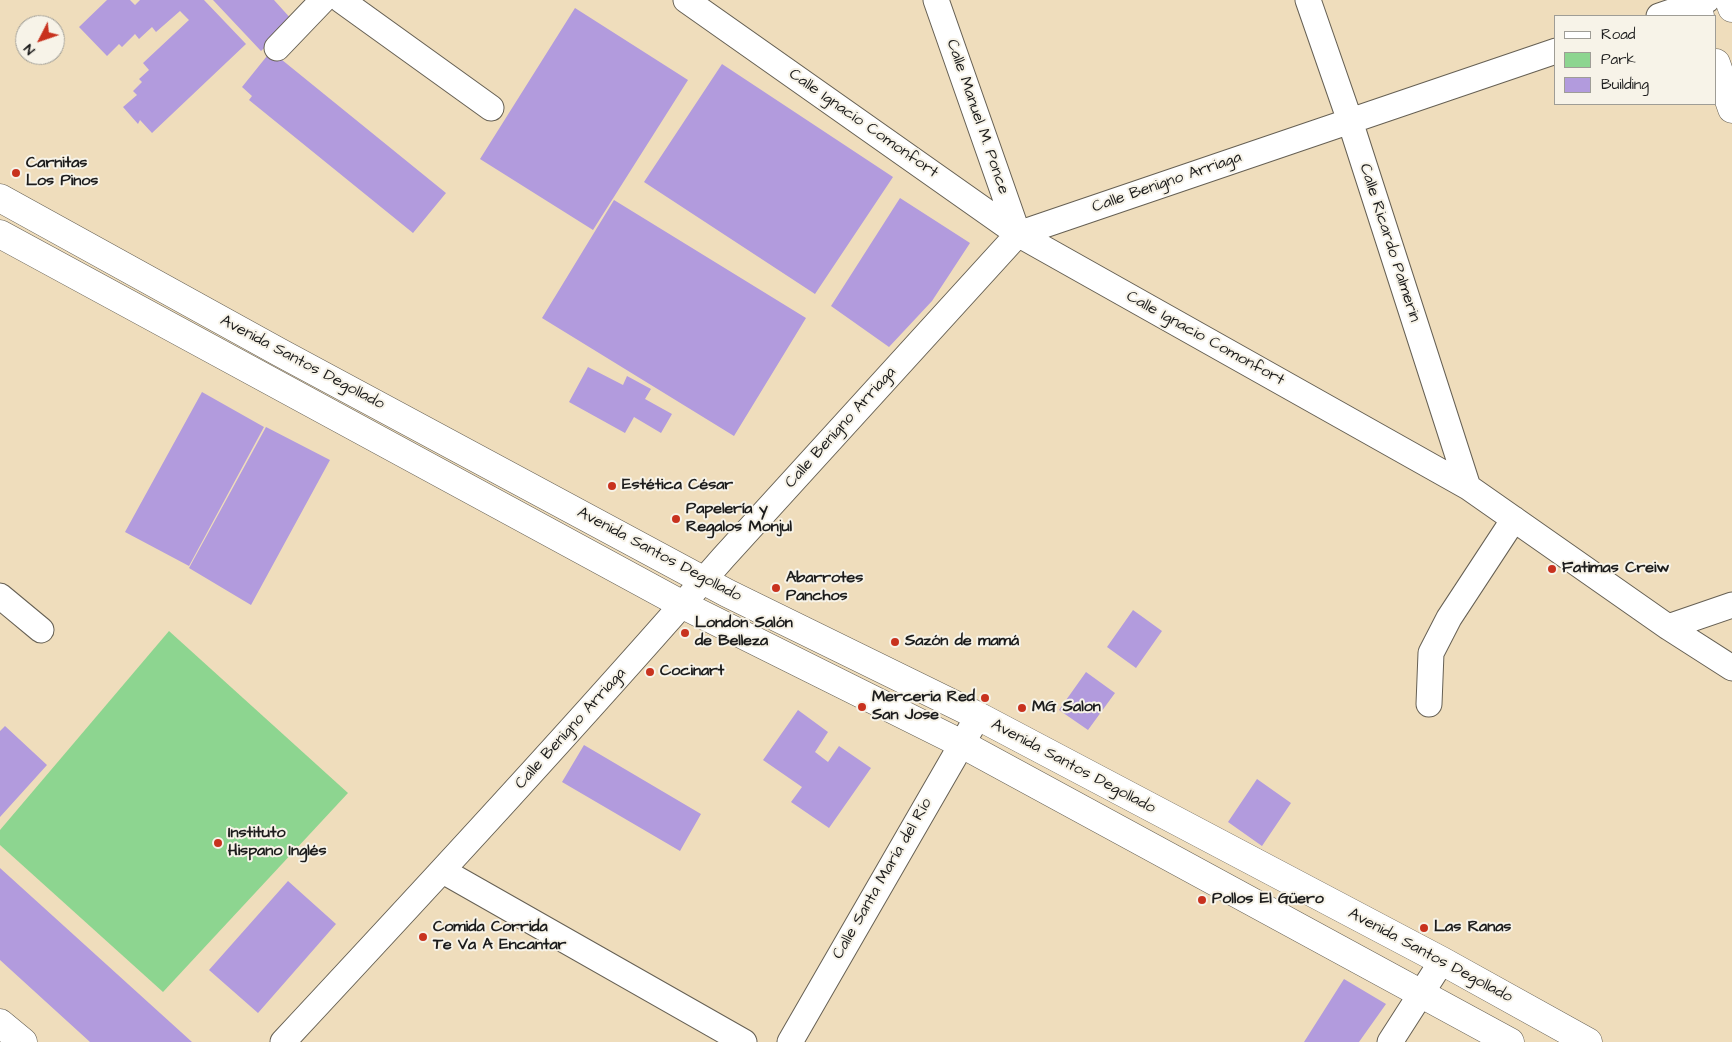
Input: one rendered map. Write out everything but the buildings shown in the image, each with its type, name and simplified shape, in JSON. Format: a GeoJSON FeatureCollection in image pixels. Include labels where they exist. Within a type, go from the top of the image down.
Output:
{"type":"FeatureCollection","features":[{"type":"Feature","properties":{"kind":"main road"},"geometry":{"type":"LineString","coordinates":[[1729,0],[1732,8]]}},
{"type":"Feature","properties":{"kind":"main road"},"geometry":{"type":"LineString","coordinates":[[1717,65],[1732,109]]}},
{"type":"Feature","properties":{"kind":"main road","name":"Avenida Santos Degollado"},"geometry":{"type":"LineString","coordinates":[[0,198],[279,352],[704,580],[978,716],[1442,961],[1588,1042]]}},
{"type":"Feature","properties":{"kind":"main road","name":"Avenida Santos Degollado"},"geometry":{"type":"LineString","coordinates":[[0,234],[683,605],[960,743],[1510,1042]]}},
{"type":"Feature","properties":{"kind":"main road"},"geometry":{"type":"LineString","coordinates":[[0,1023],[23,1042]]}},
{"type":"Feature","properties":{"kind":"street"},"geometry":{"type":"LineString","coordinates":[[277,48],[323,0]]}},
{"type":"Feature","properties":{"kind":"street"},"geometry":{"type":"LineString","coordinates":[[341,0],[491,108]]}},
{"type":"Feature","properties":{"kind":"street","name":"Calle Ignacio Comonfort"},"geometry":{"type":"LineString","coordinates":[[686,0],[1018,234],[1468,487],[1668,627],[1732,668]]}},
{"type":"Feature","properties":{"kind":"street","name":"Calle Manuel M. Ponce"},"geometry":{"type":"LineString","coordinates":[[936,0],[1018,234]]}},
{"type":"Feature","properties":{"kind":"street","name":"Calle Ricardo Palmerin"},"geometry":{"type":"LineString","coordinates":[[1308,0],[1350,121],[1468,487]]}},
{"type":"Feature","properties":{"kind":"street"},"geometry":{"type":"LineString","coordinates":[[1663,15],[1699,5]]}},
{"type":"Feature","properties":{"kind":"street","name":"Calle Benigno Arriaga"},"geometry":{"type":"LineString","coordinates":[[283,1042],[443,871],[1018,234],[1554,52]]}},
{"type":"Feature","properties":{"kind":"street"},"geometry":{"type":"LineString","coordinates":[[1429,704],[1431,653],[1450,618],[1514,519]]}},
{"type":"Feature","properties":{"kind":"street"},"geometry":{"type":"LineString","coordinates":[[0,596],[41,630]]}},
{"type":"Feature","properties":{"kind":"street"},"geometry":{"type":"LineString","coordinates":[[1668,627],[1732,604]]}},
{"type":"Feature","properties":{"kind":"street","name":"Calle Santa María del Río"},"geometry":{"type":"LineString","coordinates":[[790,1042],[960,743],[978,716]]}},
{"type":"Feature","properties":{"kind":"street"},"geometry":{"type":"LineString","coordinates":[[443,871],[744,1042]]}},
{"type":"Feature","properties":{"kind":"street"},"geometry":{"type":"LineString","coordinates":[[1390,1042],[1422,995],[1442,961]]}},
{"type":"Feature","properties":{"kind":"green space"},"geometry":{"type":"Polygon","coordinates":[[[169,631],[348,793],[163,992],[0,845],[0,830],[169,631]]]}},
{"type":"Feature","properties":{"kind":"place","name":"Carnitas Los Pinos"},"geometry":{"type":"Point","coordinates":[16,173]}},
{"type":"Feature","properties":{"kind":"place","name":"Estética César"},"geometry":{"type":"Point","coordinates":[612,486]}},
{"type":"Feature","properties":{"kind":"place","name":"Papelería y Regalos Monjul"},"geometry":{"type":"Point","coordinates":[676,519]}},
{"type":"Feature","properties":{"kind":"place","name":"Fatimas Creiw"},"geometry":{"type":"Point","coordinates":[1552,569]}},
{"type":"Feature","properties":{"kind":"place","name":"Abarrotes Panchos"},"geometry":{"type":"Point","coordinates":[776,588]}},
{"type":"Feature","properties":{"kind":"place","name":"London Salón de Belleza"},"geometry":{"type":"Point","coordinates":[685,633]}},
{"type":"Feature","properties":{"kind":"place","name":"Sazón de mamá"},"geometry":{"type":"Point","coordinates":[895,642]}},
{"type":"Feature","properties":{"kind":"place","name":"Cocinart"},"geometry":{"type":"Point","coordinates":[650,672]}},
{"type":"Feature","properties":{"kind":"place","name":"Red"},"geometry":{"type":"Point","coordinates":[985,698]}},
{"type":"Feature","properties":{"kind":"place","name":"Merceria San Jose"},"geometry":{"type":"Point","coordinates":[862,707]}},
{"type":"Feature","properties":{"kind":"place","name":"MG Salon"},"geometry":{"type":"Point","coordinates":[1022,708]}},
{"type":"Feature","properties":{"kind":"place","name":"Instituto Hispano Inglés"},"geometry":{"type":"Point","coordinates":[218,843]}},
{"type":"Feature","properties":{"kind":"place","name":"Pollos El Güero"},"geometry":{"type":"Point","coordinates":[1202,900]}},
{"type":"Feature","properties":{"kind":"place","name":"Las Ranas"},"geometry":{"type":"Point","coordinates":[1424,928]}},
{"type":"Feature","properties":{"kind":"place","name":"Comida Corrida Te Va A Encantar"},"geometry":{"type":"Point","coordinates":[423,937]}}]}
